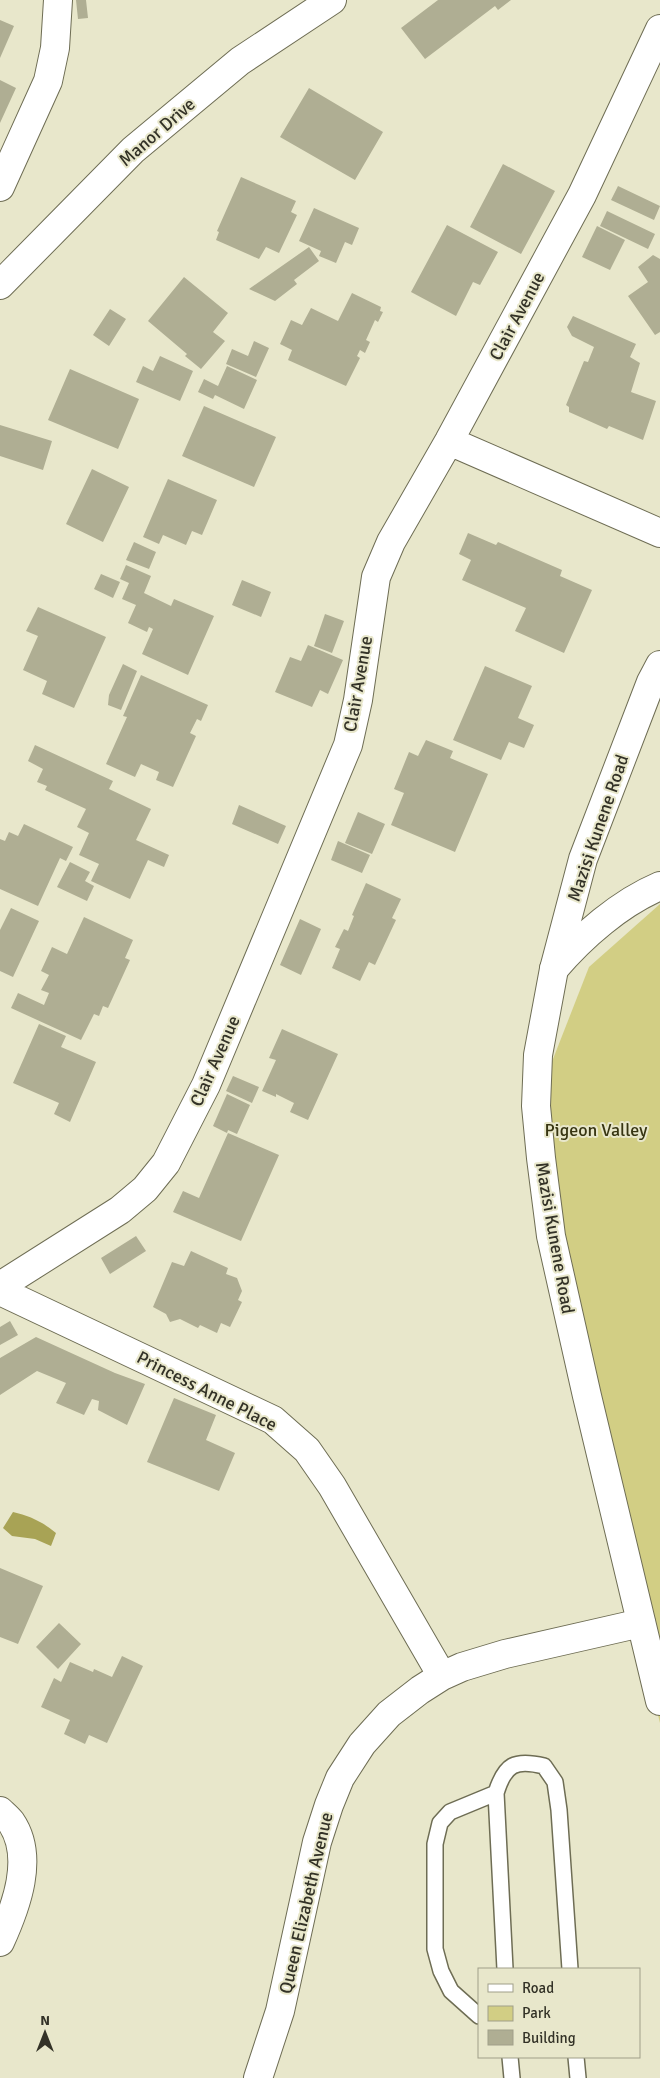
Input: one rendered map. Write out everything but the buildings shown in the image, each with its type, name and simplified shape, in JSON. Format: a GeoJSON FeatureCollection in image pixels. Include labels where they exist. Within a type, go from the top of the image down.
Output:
{"type":"FeatureCollection","features":[{"type":"Feature","properties":{"kind":"street"},"geometry":{"type":"LineString","coordinates":[[0,186],[48,81],[55,48],[58,0]]}},
{"type":"Feature","properties":{"kind":"street","name":"Manor Drive"},"geometry":{"type":"LineString","coordinates":[[1,278],[133,150],[240,61],[332,0]]}},
{"type":"Feature","properties":{"kind":"street","name":"Clair Avenue"},"geometry":{"type":"LineString","coordinates":[[0,1286],[120,1210],[145,1189],[166,1163],[206,1085],[348,745],[358,700],[376,577],[391,542],[449,442],[582,195],[660,29]]}},
{"type":"Feature","properties":{"kind":"street"},"geometry":{"type":"LineString","coordinates":[[449,442],[660,533]]}},
{"type":"Feature","properties":{"kind":"street","name":"Mazisi Kunene Road"},"geometry":{"type":"LineString","coordinates":[[657,680],[583,859],[554,969],[538,1055],[536,1106],[540,1158],[551,1236],[660,1702]]}},
{"type":"Feature","properties":{"kind":"street"},"geometry":{"type":"LineString","coordinates":[[554,969],[570,949],[617,912],[647,892],[660,886]]}},
{"type":"Feature","properties":{"kind":"street","name":"Princess Anne Place"},"geometry":{"type":"LineString","coordinates":[[0,1291],[273,1420],[307,1450],[332,1486],[442,1676]]}},
{"type":"Feature","properties":{"kind":"street","name":"Queen Elizabeth Avenue"},"geometry":{"type":"LineString","coordinates":[[258,2078],[280,2011],[317,1842],[340,1778],[362,1744],[389,1714],[442,1676],[462,1667],[505,1654],[641,1623]]}},
{"type":"Feature","properties":{"kind":"street"},"geometry":{"type":"LineString","coordinates":[[0,1811],[11,1822],[20,1844],[23,1866],[18,1893],[0,1942]]}},
{"type":"Feature","properties":{"kind":"lane"},"geometry":{"type":"LineString","coordinates":[[505,1968],[496,1792],[501,1775],[512,1766],[528,1762],[544,1766],[555,1782],[559,1810],[570,1968]]}},
{"type":"Feature","properties":{"kind":"lane"},"geometry":{"type":"LineString","coordinates":[[478,2015],[451,1990],[441,1971],[435,1949],[435,1844],[440,1823],[450,1812],[496,1792]]}},
{"type":"Feature","properties":{"kind":"lane"},"geometry":{"type":"LineString","coordinates":[[510,2058],[512,2078]]}},
{"type":"Feature","properties":{"kind":"lane"},"geometry":{"type":"LineString","coordinates":[[576,2058],[578,2078]]}},
{"type":"Feature","properties":{"kind":"green space","name":"Pigeon Valley"},"geometry":{"type":"Polygon","coordinates":[[[660,904],[660,1723],[642,1651],[528,1123],[589,967],[660,904]]]}},
{"type":"Feature","properties":{"kind":"shaded area"},"geometry":{"type":"Polygon","coordinates":[[[13,1512],[36,1520],[56,1533],[51,1546],[35,1539],[12,1536],[3,1528],[13,1512]]]}}]}
